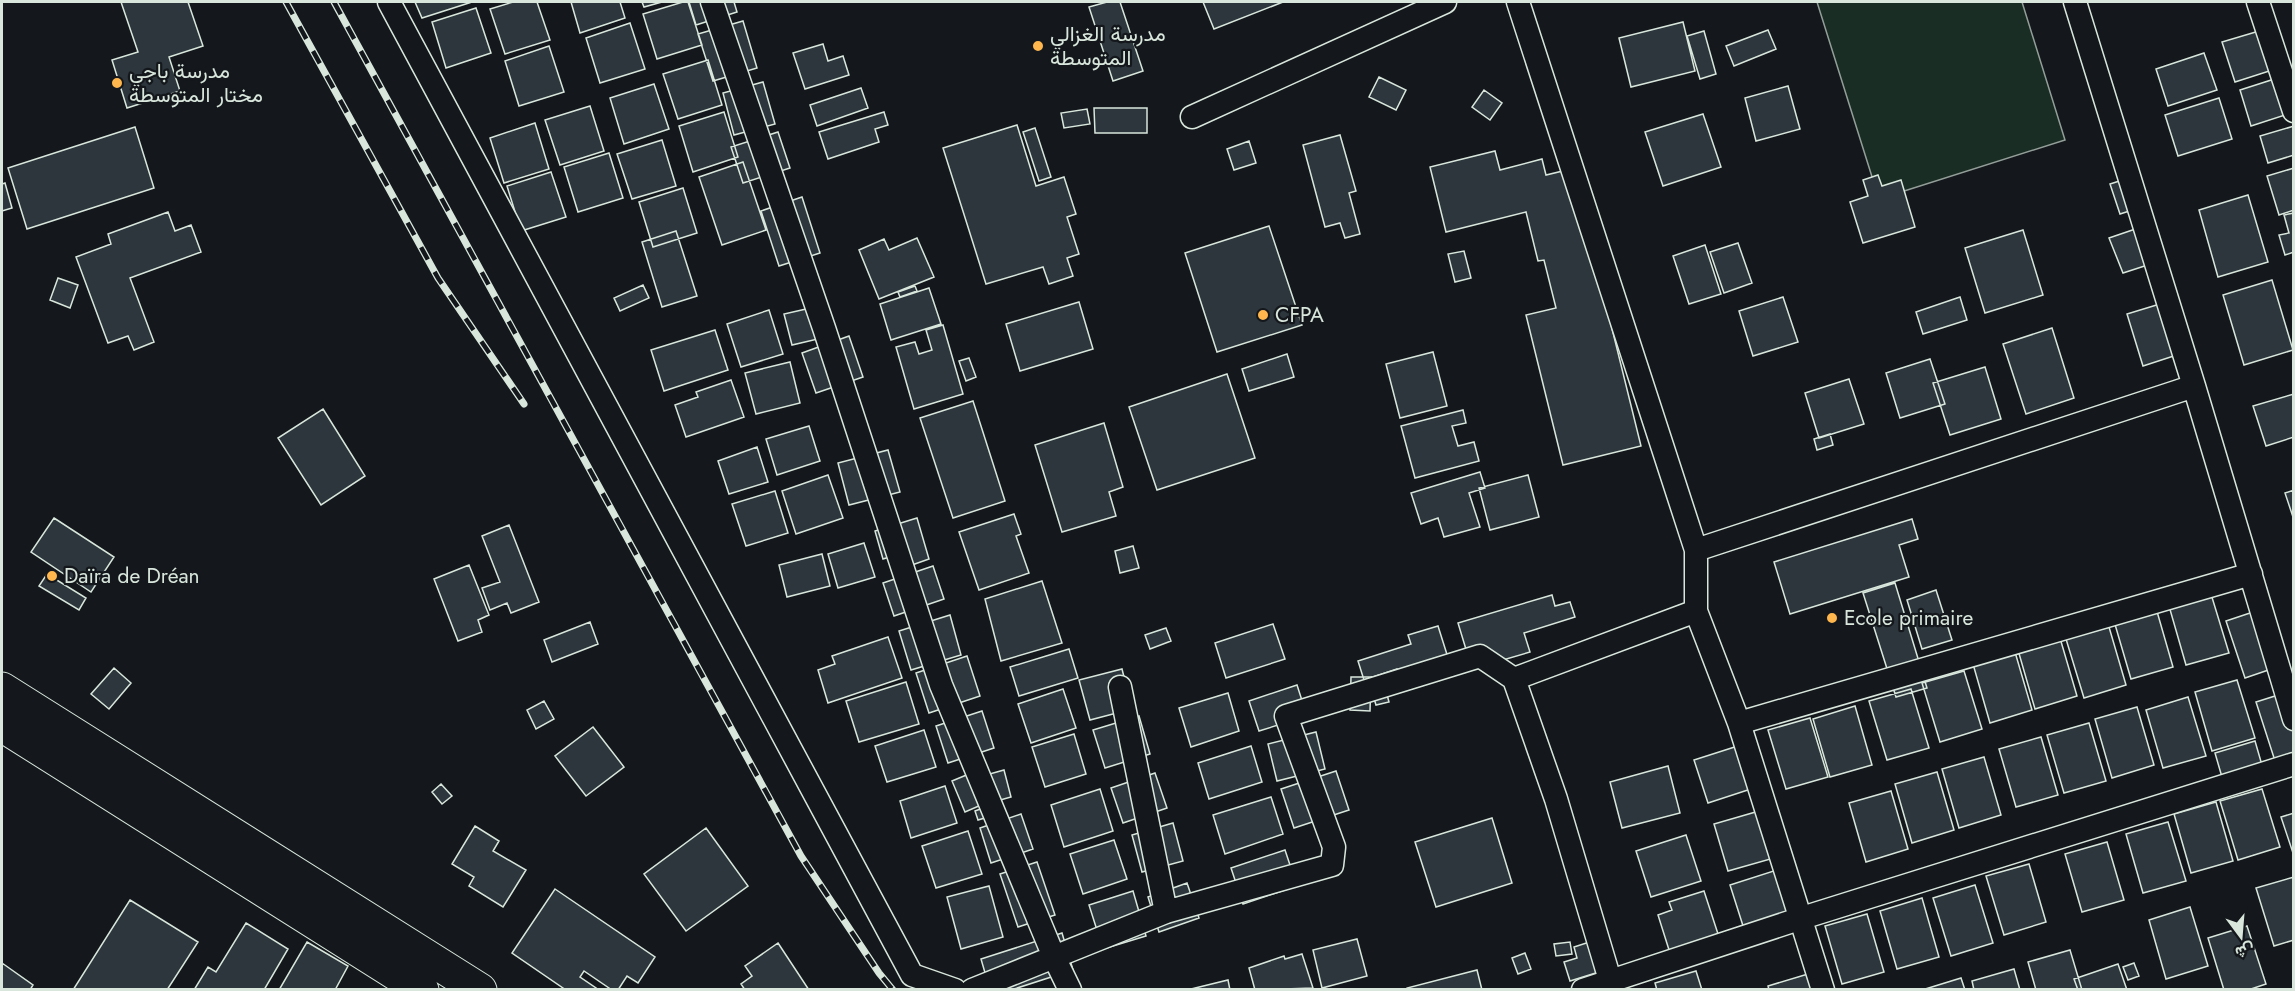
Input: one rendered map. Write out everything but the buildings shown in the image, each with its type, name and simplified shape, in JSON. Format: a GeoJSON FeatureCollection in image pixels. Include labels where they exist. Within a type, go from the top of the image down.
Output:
{"type":"FeatureCollection","features":[{"type":"Feature","properties":{"kind":"main road"},"geometry":{"type":"LineString","coordinates":[[2,689],[480,990]]}},
{"type":"Feature","properties":{"kind":"main road"},"geometry":{"type":"LineString","coordinates":[[2,725],[422,990]]}},
{"type":"Feature","properties":{"kind":"street"},"geometry":{"type":"LineString","coordinates":[[389,2],[912,975],[955,990]]}},
{"type":"Feature","properties":{"kind":"street"},"geometry":{"type":"LineString","coordinates":[[712,2],[824,328],[942,685],[1054,957],[1070,990]]}},
{"type":"Feature","properties":{"kind":"street"},"geometry":{"type":"LineString","coordinates":[[1192,117],[1445,2]]}},
{"type":"Feature","properties":{"kind":"street"},"geometry":{"type":"LineString","coordinates":[[1518,2],[1696,549],[1696,611],[1739,723],[1823,990]]}},
{"type":"Feature","properties":{"kind":"street"},"geometry":{"type":"LineString","coordinates":[[2075,2],[2294,719]]}},
{"type":"Feature","properties":{"kind":"street"},"geometry":{"type":"LineString","coordinates":[[2258,2],[2294,111]]}},
{"type":"Feature","properties":{"kind":"street"},"geometry":{"type":"LineString","coordinates":[[1696,549],[2194,386]]}},
{"type":"Feature","properties":{"kind":"street"},"geometry":{"type":"LineString","coordinates":[[1739,723],[2251,574]]}},
{"type":"Feature","properties":{"kind":"street"},"geometry":{"type":"LineString","coordinates":[[1514,679],[1696,611]]}},
{"type":"Feature","properties":{"kind":"street"},"geometry":{"type":"LineString","coordinates":[[972,990],[1166,912],[1332,865],[1334,847],[1286,716],[1479,656],[1514,679],[1556,799],[1610,980]]}},
{"type":"Feature","properties":{"kind":"street"},"geometry":{"type":"LineString","coordinates":[[1120,687],[1166,912]]}},
{"type":"Feature","properties":{"kind":"street"},"geometry":{"type":"LineString","coordinates":[[1583,990],[1802,918],[2294,764]]}},
{"type":"Feature","properties":{"kind":"green space"},"geometry":{"type":"Polygon","coordinates":[[[1817,2],[2022,2],[2065,140],[1879,199],[1817,2]]]}},
{"type":"Feature","properties":{"kind":"railway"},"geometry":{"type":"LineString","coordinates":[[286,2],[438,278],[524,404]]}},
{"type":"Feature","properties":{"kind":"railway"},"geometry":{"type":"LineString","coordinates":[[334,2],[801,856],[879,973],[893,990]]}},
{"type":"Feature","properties":{"kind":"place","name":"مدرسة الغزالي المتوسطة"},"geometry":{"type":"Point","coordinates":[1038,46]}},
{"type":"Feature","properties":{"kind":"place","name":"مدرسة باجي مختار المتوسطة"},"geometry":{"type":"Point","coordinates":[117,83]}},
{"type":"Feature","properties":{"kind":"place","name":"CFPA"},"geometry":{"type":"Point","coordinates":[1263,315]}},
{"type":"Feature","properties":{"kind":"place","name":"Daïra de Dréan"},"geometry":{"type":"Point","coordinates":[52,576]}},
{"type":"Feature","properties":{"kind":"place","name":"Ecole primaire"},"geometry":{"type":"Point","coordinates":[1832,618]}}]}
